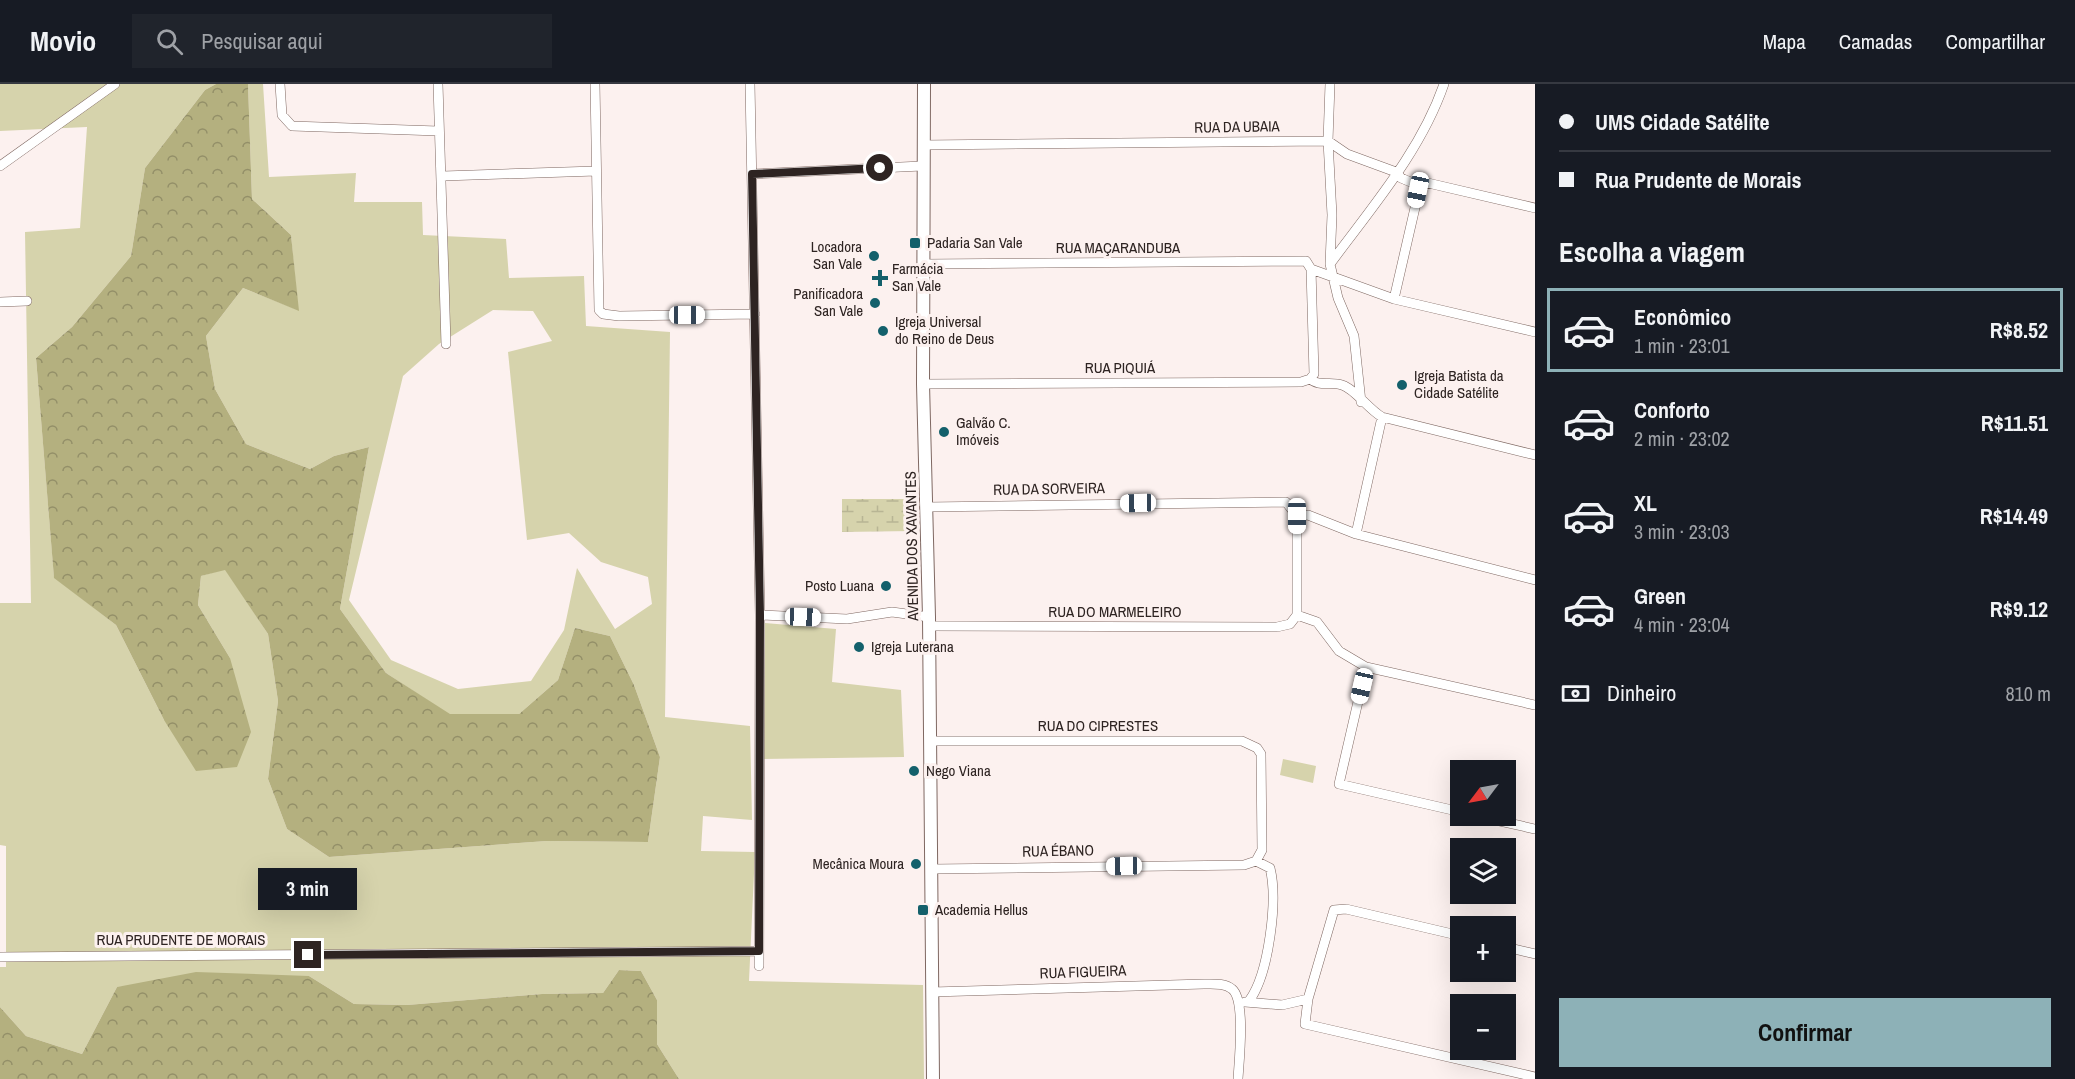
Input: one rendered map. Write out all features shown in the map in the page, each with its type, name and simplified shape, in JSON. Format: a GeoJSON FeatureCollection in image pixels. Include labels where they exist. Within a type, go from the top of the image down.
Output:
{"type":"FeatureCollection","features":[{"type":"Feature","properties":{"kind":"main road","name":"AVENIDA DOS XAVANTES"},"geometry":{"type":"LineString","coordinates":[[924,84],[923,384],[929,622],[933,1079]]}},
{"type":"Feature","properties":{"kind":"street"},"geometry":{"type":"LineString","coordinates":[[0,166],[115,84]]}},
{"type":"Feature","properties":{"kind":"street"},"geometry":{"type":"LineString","coordinates":[[280,84],[282,115],[292,126],[438,131]]}},
{"type":"Feature","properties":{"kind":"street"},"geometry":{"type":"LineString","coordinates":[[438,84],[438,131],[443,176],[446,344]]}},
{"type":"Feature","properties":{"kind":"street"},"geometry":{"type":"LineString","coordinates":[[595,84],[599,310],[610,315],[755,314]]}},
{"type":"Feature","properties":{"kind":"street"},"geometry":{"type":"LineString","coordinates":[[750,84],[760,615],[759,966]]}},
{"type":"Feature","properties":{"kind":"street"},"geometry":{"type":"LineString","coordinates":[[1330,84],[1328,141],[1332,215],[1330,264],[1332,277],[1354,336],[1361,402]]}},
{"type":"Feature","properties":{"kind":"street"},"geometry":{"type":"LineString","coordinates":[[1330,264],[1427,125],[1444,84]]}},
{"type":"Feature","properties":{"kind":"street"},"geometry":{"type":"LineString","coordinates":[[1328,141],[1347,153],[1396,172],[1401,178],[1420,186],[1428,183],[1535,208]]}},
{"type":"Feature","properties":{"kind":"street","name":"RUA DA UBAIA"},"geometry":{"type":"LineString","coordinates":[[923,145],[1328,141]]}},
{"type":"Feature","properties":{"kind":"street"},"geometry":{"type":"LineString","coordinates":[[752,174],[922,166]]}},
{"type":"Feature","properties":{"kind":"street"},"geometry":{"type":"LineString","coordinates":[[443,176],[596,171]]}},
{"type":"Feature","properties":{"kind":"street"},"geometry":{"type":"LineString","coordinates":[[1420,186],[1394,299],[1535,332]]}},
{"type":"Feature","properties":{"kind":"street","name":"RUA MAÇARANDUBA"},"geometry":{"type":"LineString","coordinates":[[924,264],[1306,261],[1311,267],[1332,277],[1394,299]]}},
{"type":"Feature","properties":{"kind":"street"},"geometry":{"type":"LineString","coordinates":[[1311,267],[1312,376]]}},
{"type":"Feature","properties":{"kind":"street"},"geometry":{"type":"LineString","coordinates":[[0,302],[27,301]]}},
{"type":"Feature","properties":{"kind":"street","name":"RUA PIQUIÁ"},"geometry":{"type":"LineString","coordinates":[[923,384],[1301,382],[1312,376],[1319,384],[1342,385],[1382,417]]}},
{"type":"Feature","properties":{"kind":"street"},"geometry":{"type":"LineString","coordinates":[[1356,534],[1382,417],[1535,455]]}},
{"type":"Feature","properties":{"kind":"street","name":"RUA DA SORVEIRA"},"geometry":{"type":"LineString","coordinates":[[927,507],[1279,500],[1290,505],[1297,516]]}},
{"type":"Feature","properties":{"kind":"street"},"geometry":{"type":"LineString","coordinates":[[1535,580],[1356,534],[1308,515],[1297,516],[1297,615],[1317,622],[1339,651],[1366,667],[1535,705]]}},
{"type":"Feature","properties":{"kind":"street","name":"RUA DO MARMELEIRO"},"geometry":{"type":"LineString","coordinates":[[760,615],[847,619],[892,612],[929,622],[1277,627],[1290,624],[1297,615]]}},
{"type":"Feature","properties":{"kind":"street"},"geometry":{"type":"LineString","coordinates":[[1366,667],[1339,784],[1450,809]]}},
{"type":"Feature","properties":{"kind":"street","name":"RUA DO CIPRESTES"},"geometry":{"type":"LineString","coordinates":[[930,741],[1242,741],[1250,744],[1261,754],[1262,850],[1256,861]]}},
{"type":"Feature","properties":{"kind":"street"},"geometry":{"type":"LineString","coordinates":[[1516,825],[1535,830]]}},
{"type":"Feature","properties":{"kind":"street"},"geometry":{"type":"LineString","coordinates":[[1238,1079],[1244,1002],[1259,985],[1273,918],[1274,896],[1270,868],[1256,861]]}},
{"type":"Feature","properties":{"kind":"street","name":"RUA ÉBANO"},"geometry":{"type":"LineString","coordinates":[[932,869],[1244,865],[1256,861]]}},
{"type":"Feature","properties":{"kind":"street"},"geometry":{"type":"LineString","coordinates":[[1450,933],[1346,909],[1334,910],[1330,917],[1308,999],[1305,1024],[1535,1077]]}},
{"type":"Feature","properties":{"kind":"street"},"geometry":{"type":"LineString","coordinates":[[1516,949],[1535,954]]}},
{"type":"Feature","properties":{"kind":"street","name":"RUA PRUDENTE DE MORAIS"},"geometry":{"type":"LineString","coordinates":[[0,957],[759,951]]}},
{"type":"Feature","properties":{"kind":"street","name":"RUA FIGUEIRA"},"geometry":{"type":"LineString","coordinates":[[932,992],[1211,984],[1233,990],[1244,1002]]}},
{"type":"Feature","properties":{"kind":"street"},"geometry":{"type":"LineString","coordinates":[[1244,1002],[1282,1005],[1308,999]]}},
{"type":"Feature","properties":{"kind":"green space"},"geometry":{"type":"Polygon","coordinates":[[[0,84],[216,84],[205,90],[145,168],[131,256],[72,327],[36,358],[54,577],[116,625],[164,720],[230,658],[198,605],[201,576],[225,569],[268,634],[278,701],[268,779],[287,829],[329,857],[547,841],[648,842],[660,757],[634,685],[610,636],[575,628],[558,680],[519,714],[450,715],[386,673],[340,609],[369,447],[334,456],[310,469],[246,444],[215,389],[206,336],[243,288],[298,310],[291,235],[252,199],[248,84],[263,84],[269,177],[356,173],[354,202],[422,202],[423,235],[506,239],[509,278],[584,276],[586,326],[670,332],[665,717],[750,726],[752,820],[703,816],[701,851],[755,852],[749,981],[923,985],[924,1079],[679,1079],[657,1044],[657,1000],[641,971],[619,970],[603,993],[542,994],[407,1005],[354,1004],[309,976],[117,987],[82,1054],[26,1036],[0,1007],[0,967],[6,967],[6,846],[0,845],[0,603],[31,603],[25,232],[80,228],[87,127],[0,131],[0,84]],[[493,310],[439,344],[403,376],[349,600],[391,660],[458,689],[531,681],[564,630],[577,568],[615,629],[652,604],[648,577],[601,562],[569,533],[527,540],[508,352],[552,341],[533,311],[493,310]]]}},
{"type":"Feature","properties":{"kind":"green space"},"geometry":{"type":"Polygon","coordinates":[[[216,84],[248,84],[252,199],[291,235],[299,311],[243,288],[206,336],[215,389],[246,444],[310,469],[334,456],[369,447],[340,609],[386,673],[450,714],[519,714],[558,680],[575,628],[610,636],[634,685],[660,757],[648,842],[547,841],[329,857],[287,829],[268,779],[278,701],[268,634],[225,570],[201,576],[198,605],[230,658],[251,732],[237,767],[196,771],[164,720],[116,625],[54,578],[36,358],[72,327],[131,256],[145,168],[205,90],[216,84]]]}},
{"type":"Feature","properties":{"kind":"green space"},"geometry":{"type":"Polygon","coordinates":[[[842,499],[912,499],[913,531],[842,532],[842,499]]]}},
{"type":"Feature","properties":{"kind":"green space"},"geometry":{"type":"Polygon","coordinates":[[[765,623],[836,629],[832,682],[901,690],[904,757],[762,759],[765,623]]]}},
{"type":"Feature","properties":{"kind":"green space"},"geometry":{"type":"Polygon","coordinates":[[[1283,759],[1316,766],[1313,783],[1280,775],[1283,759]]]}},
{"type":"Feature","properties":{"kind":"green space"},"geometry":{"type":"Polygon","coordinates":[[[619,970],[641,971],[657,1000],[657,1044],[679,1079],[0,1079],[0,1007],[26,1036],[82,1054],[117,987],[196,972],[309,976],[354,1004],[407,1005],[542,994],[603,993],[619,970]]]}},
{"type":"Feature","properties":{"kind":"place","name":"Padaria San Vale"},"geometry":{"type":"Point","coordinates":[915,243]}},
{"type":"Feature","properties":{"kind":"place","name":"Locadora San Vale"},"geometry":{"type":"Point","coordinates":[874,256]}},
{"type":"Feature","properties":{"kind":"place","name":"Farmácia San Vale"},"geometry":{"type":"Point","coordinates":[880,278]}},
{"type":"Feature","properties":{"kind":"place","name":"Panificadora San Vale"},"geometry":{"type":"Point","coordinates":[875,303]}},
{"type":"Feature","properties":{"kind":"place","name":"Igreja Universal do Reino de Deus"},"geometry":{"type":"Point","coordinates":[883,331]}},
{"type":"Feature","properties":{"kind":"place","name":"Igreja Batista da Cidade Satélite"},"geometry":{"type":"Point","coordinates":[1402,385]}},
{"type":"Feature","properties":{"kind":"place","name":"Galvão C. Imóveis"},"geometry":{"type":"Point","coordinates":[944,432]}},
{"type":"Feature","properties":{"kind":"place","name":"Posto Luana"},"geometry":{"type":"Point","coordinates":[886,586]}},
{"type":"Feature","properties":{"kind":"place","name":"Igreja Luterana"},"geometry":{"type":"Point","coordinates":[859,647]}},
{"type":"Feature","properties":{"kind":"place","name":"Nego Viana"},"geometry":{"type":"Point","coordinates":[914,771]}},
{"type":"Feature","properties":{"kind":"place","name":"Mecânica Moura"},"geometry":{"type":"Point","coordinates":[916,864]}},
{"type":"Feature","properties":{"kind":"place","name":"Academia Hellus"},"geometry":{"type":"Point","coordinates":[923,910]}},
{"type":"Feature","properties":{"kind":"route"},"geometry":{"type":"LineString","coordinates":[[308,955],[759,951],[760,615],[752,174],[880,168]]}}]}
